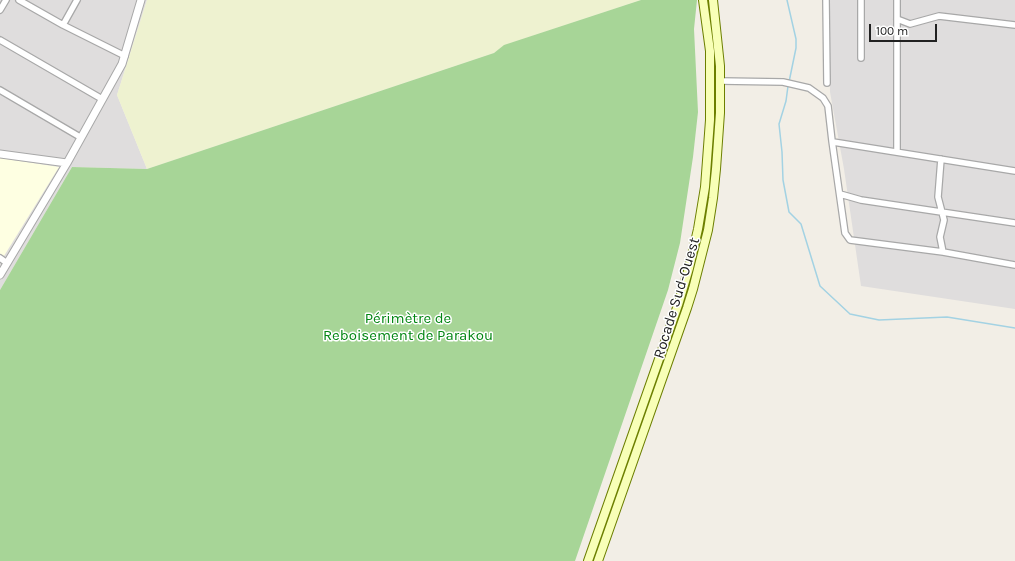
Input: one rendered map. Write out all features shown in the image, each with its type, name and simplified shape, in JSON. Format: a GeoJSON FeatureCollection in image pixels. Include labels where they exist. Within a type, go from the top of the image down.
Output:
{"type":"FeatureCollection","features":[{"type":"Feature","properties":{"kind":"main road","name":"Rocade Sud-Ouest"},"geometry":{"type":"LineString","coordinates":[[588,561],[678,305],[689,268],[698,229],[705,187],[710,120],[710,50],[703,0]]}},
{"type":"Feature","properties":{"kind":"main road","name":"Rocade Sud-Ouest"},"geometry":{"type":"LineString","coordinates":[[598,561],[687,308],[703,250],[713,198],[720,137],[719,45],[713,0]]}},
{"type":"Feature","properties":{"kind":"street"},"geometry":{"type":"LineString","coordinates":[[0,10],[6,0]]}},
{"type":"Feature","properties":{"kind":"street"},"geometry":{"type":"LineString","coordinates":[[19,0],[63,25],[125,56]]}},
{"type":"Feature","properties":{"kind":"street"},"geometry":{"type":"LineString","coordinates":[[63,25],[77,0]]}},
{"type":"Feature","properties":{"kind":"street"},"geometry":{"type":"LineString","coordinates":[[0,275],[67,163],[80,137],[122,64],[141,0]]}},
{"type":"Feature","properties":{"kind":"street"},"geometry":{"type":"LineString","coordinates":[[826,0],[827,83]]}},
{"type":"Feature","properties":{"kind":"street"},"geometry":{"type":"LineString","coordinates":[[861,0],[861,58]]}},
{"type":"Feature","properties":{"kind":"street"},"geometry":{"type":"LineString","coordinates":[[897,0],[897,152]]}},
{"type":"Feature","properties":{"kind":"street"},"geometry":{"type":"LineString","coordinates":[[897,19],[910,24],[939,16],[1015,25]]}},
{"type":"Feature","properties":{"kind":"street"},"geometry":{"type":"LineString","coordinates":[[0,40],[102,99]]}},
{"type":"Feature","properties":{"kind":"street"},"geometry":{"type":"LineString","coordinates":[[720,81],[783,82],[808,88],[823,98],[828,106],[845,233],[850,240],[943,252],[1015,265]]}},
{"type":"Feature","properties":{"kind":"street"},"geometry":{"type":"LineString","coordinates":[[0,90],[80,137]]}},
{"type":"Feature","properties":{"kind":"street"},"geometry":{"type":"LineString","coordinates":[[833,142],[1015,171]]}},
{"type":"Feature","properties":{"kind":"street"},"geometry":{"type":"LineString","coordinates":[[0,154],[67,163]]}},
{"type":"Feature","properties":{"kind":"street"},"geometry":{"type":"LineString","coordinates":[[941,159],[938,197],[944,220],[940,237],[943,252]]}},
{"type":"Feature","properties":{"kind":"street"},"geometry":{"type":"LineString","coordinates":[[840,194],[861,200],[1015,223]]}},
{"type":"Feature","properties":{"kind":"street"},"geometry":{"type":"LineString","coordinates":[[0,258],[7,263]]}},
{"type":"Feature","properties":{"kind":"shaded area"},"geometry":{"type":"Polygon","coordinates":[[[0,0],[147,0],[117,95],[147,169],[72,167],[0,290],[0,0]]]}},
{"type":"Feature","properties":{"kind":"shaded area"},"geometry":{"type":"Polygon","coordinates":[[[147,0],[641,0],[505,45],[494,53],[147,169],[117,95],[147,0]]]}},
{"type":"Feature","properties":{"kind":"shaded area"},"geometry":{"type":"Polygon","coordinates":[[[829,0],[1015,0],[1015,309],[861,286],[844,169],[830,92],[829,0]]]}},
{"type":"Feature","properties":{"kind":"shaded area"},"geometry":{"type":"Polygon","coordinates":[[[0,158],[59,167],[4,256],[0,254],[0,158]]]}},
{"type":"Feature","properties":{"kind":"green space","name":"Périmètre de Reboisement de Parakou"},"geometry":{"type":"Polygon","coordinates":[[[641,0],[697,0],[694,29],[698,112],[693,157],[680,243],[668,290],[575,561],[0,561],[0,290],[72,167],[147,169],[494,53],[504,45],[641,0]]]}},
{"type":"Feature","properties":{"kind":"waterway"},"geometry":{"type":"LineString","coordinates":[[787,0],[796,39],[796,48],[789,82]]}},
{"type":"Feature","properties":{"kind":"waterway"},"geometry":{"type":"LineString","coordinates":[[788,86],[786,101],[779,124],[783,180],[789,212],[801,224],[820,286],[850,314],[879,320],[947,317],[1015,328]]}}]}
